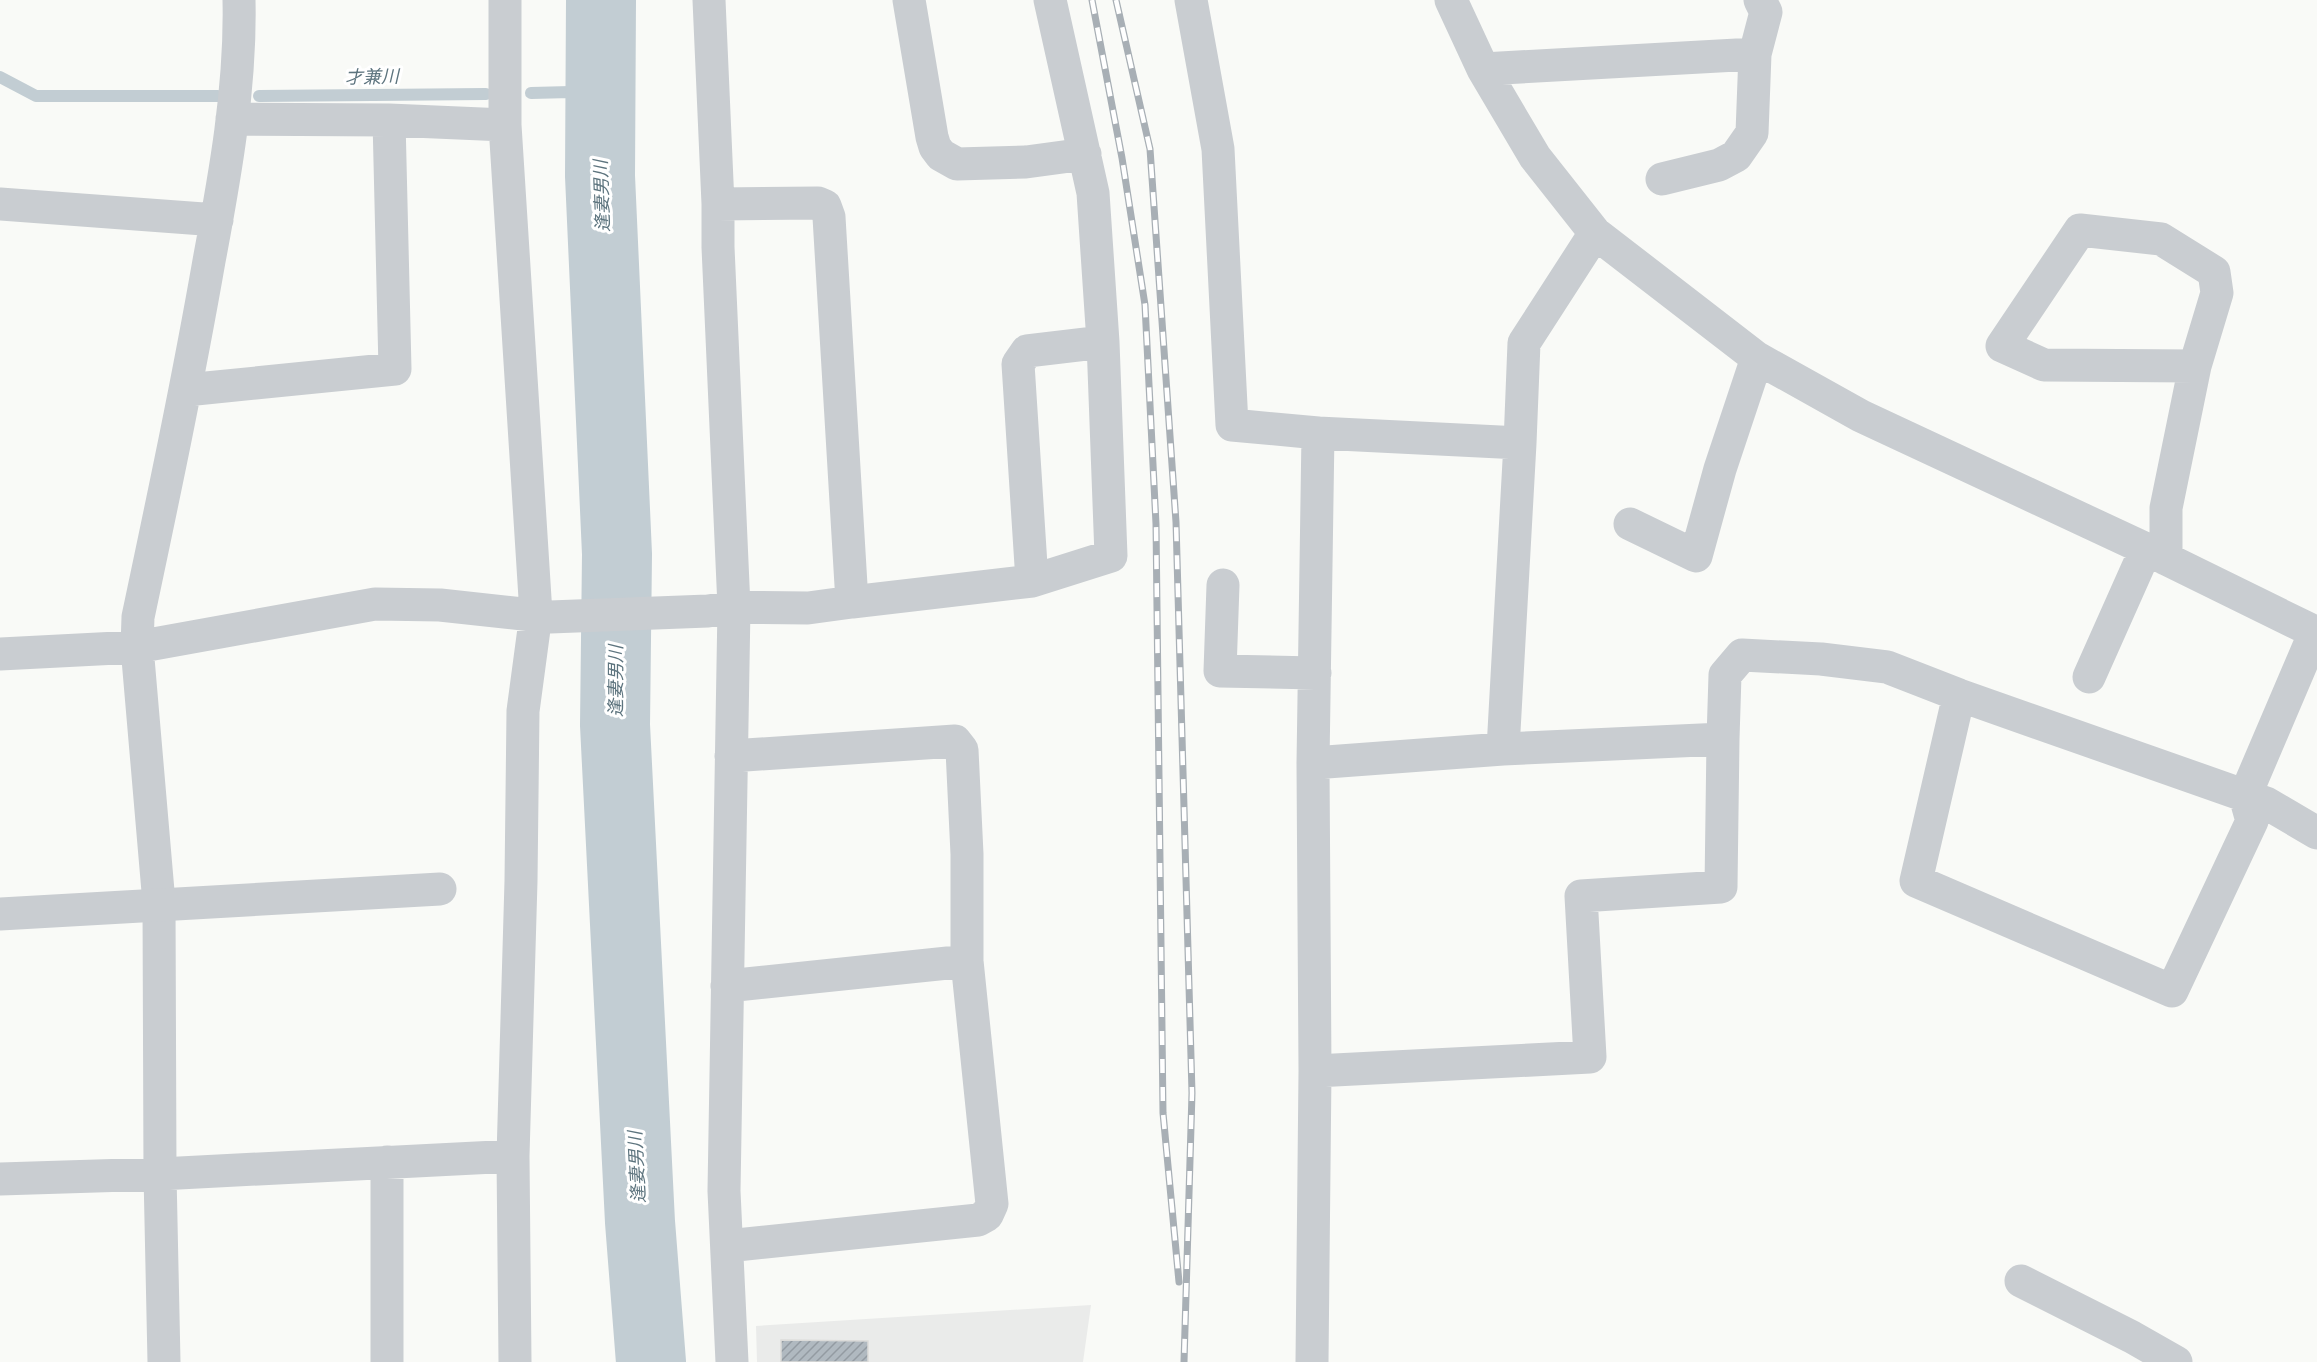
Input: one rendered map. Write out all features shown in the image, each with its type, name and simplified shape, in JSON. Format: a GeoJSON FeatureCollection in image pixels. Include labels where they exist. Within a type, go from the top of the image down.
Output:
{"type":"FeatureCollection","features":[{"type":"Feature","properties":{"kind":"street"},"geometry":{"type":"LineString","coordinates":[[164,1362],[159,1174],[159,903],[137,647],[138,617],[186,390],[217,220],[232,119],[239,0]]}},
{"type":"Feature","properties":{"kind":"street"},"geometry":{"type":"LineString","coordinates":[[505,0],[505,125],[543,615],[523,711],[521,881],[513,1156],[515,1362]]}},
{"type":"Feature","properties":{"kind":"street"},"geometry":{"type":"LineString","coordinates":[[709,0],[718,204],[721,609],[731,756],[724,1191],[732,1362]]}},
{"type":"Feature","properties":{"kind":"street"},"geometry":{"type":"LineString","coordinates":[[909,0],[932,137],[941,155],[957,164],[1026,162],[1085,154]]}},
{"type":"Feature","properties":{"kind":"street"},"geometry":{"type":"LineString","coordinates":[[0,654],[137,647],[375,604],[440,605],[543,615],[808,608],[1032,581],[1111,556],[1103,342],[1093,193],[1050,0]]}},
{"type":"Feature","properties":{"kind":"street"},"geometry":{"type":"LineString","coordinates":[[1191,0],[1218,149],[1232,425],[1318,433],[1520,443]]}},
{"type":"Feature","properties":{"kind":"street"},"geometry":{"type":"LineString","coordinates":[[1451,0],[1484,69],[1535,157],[1595,233],[1757,358],[1861,416],[2156,554],[2316,633],[2245,796],[2252,821],[2172,991],[1916,881],[1959,695]]}},
{"type":"Feature","properties":{"kind":"street"},"geometry":{"type":"LineString","coordinates":[[1662,179],[1719,165],[1736,156],[1752,133],[1755,54],[1766,12],[1760,0]]}},
{"type":"Feature","properties":{"kind":"street"},"geometry":{"type":"LineString","coordinates":[[1484,69],[1755,54]]}},
{"type":"Feature","properties":{"kind":"street"},"geometry":{"type":"LineString","coordinates":[[232,119],[389,120],[505,125]]}},
{"type":"Feature","properties":{"kind":"street"},"geometry":{"type":"LineString","coordinates":[[186,390],[395,369],[389,120]]}},
{"type":"Feature","properties":{"kind":"street"},"geometry":{"type":"LineString","coordinates":[[718,204],[818,203],[825,207],[829,218],[852,602]]}},
{"type":"Feature","properties":{"kind":"street"},"geometry":{"type":"LineString","coordinates":[[0,204],[217,220]]}},
{"type":"Feature","properties":{"kind":"street"},"geometry":{"type":"LineString","coordinates":[[2089,677],[2156,554],[2195,366],[2217,293],[2214,272],[2161,239],[2080,230],[2002,346],[2044,365],[2195,366]]}},
{"type":"Feature","properties":{"kind":"street"},"geometry":{"type":"LineString","coordinates":[[1503,749],[1524,343],[1595,233]]}},
{"type":"Feature","properties":{"kind":"street"},"geometry":{"type":"LineString","coordinates":[[1032,581],[1018,364],[1027,351],[1103,342]]}},
{"type":"Feature","properties":{"kind":"street"},"geometry":{"type":"LineString","coordinates":[[1630,524],[1696,556],[1720,469],[1757,358]]}},
{"type":"Feature","properties":{"kind":"street"},"geometry":{"type":"LineString","coordinates":[[1312,1362],[1315,1071],[1313,763],[1318,433]]}},
{"type":"Feature","properties":{"kind":"street"},"geometry":{"type":"LineString","coordinates":[[1223,585],[1220,670],[1315,673]]}},
{"type":"Feature","properties":{"kind":"street"},"geometry":{"type":"LineString","coordinates":[[1315,1071],[1590,1057],[1581,896],[1721,887],[1725,675],[1742,655],[1821,659],[1887,667],[1959,695],[2266,803],[2317,833]]}},
{"type":"Feature","properties":{"kind":"street"},"geometry":{"type":"LineString","coordinates":[[1313,763],[1503,749],[1723,739]]}},
{"type":"Feature","properties":{"kind":"street"},"geometry":{"type":"LineString","coordinates":[[727,1246],[978,1220],[987,1215],[992,1204],[967,961],[967,854],[962,750],[955,741],[731,756]]}},
{"type":"Feature","properties":{"kind":"street"},"geometry":{"type":"LineString","coordinates":[[0,914],[159,903],[440,889]]}},
{"type":"Feature","properties":{"kind":"street"},"geometry":{"type":"LineString","coordinates":[[727,986],[967,961]]}},
{"type":"Feature","properties":{"kind":"street"},"geometry":{"type":"LineString","coordinates":[[0,1179],[159,1174],[513,1156]]}},
{"type":"Feature","properties":{"kind":"street"},"geometry":{"type":"LineString","coordinates":[[387,1162],[387,1362]]}},
{"type":"Feature","properties":{"kind":"street"},"geometry":{"type":"LineString","coordinates":[[2021,1281],[2176,1362]]}},
{"type":"Feature","properties":{"kind":"shaded area"},"geometry":{"type":"Polygon","coordinates":[[[1091,1305],[1083,1362],[757,1362],[756,1326],[1091,1305]]]}},
{"type":"Feature","properties":{"kind":"building"},"geometry":{"type":"Polygon","coordinates":[[[781,1340],[868,1341],[868,1362],[781,1362],[781,1340]]]}},
{"type":"Feature","properties":{"kind":"waterway","name":"逢妻男川"},"geometry":{"type":"LineString","coordinates":[[601,0],[600,176],[617,554],[615,725],[640,1222],[651,1362]]}},
{"type":"Feature","properties":{"kind":"waterway","name":"才兼川"},"geometry":{"type":"LineString","coordinates":[[0,77],[36,96],[218,96]]}},
{"type":"Feature","properties":{"kind":"waterway","name":"才兼川"},"geometry":{"type":"LineString","coordinates":[[531,93],[571,92],[601,107]]}},
{"type":"Feature","properties":{"kind":"waterway","name":"才兼川"},"geometry":{"type":"LineString","coordinates":[[259,96],[486,94]]}},
{"type":"Feature","properties":{"kind":"railway"},"geometry":{"type":"LineString","coordinates":[[1092,0],[1122,158],[1145,305],[1156,524],[1163,1113],[1179,1282]]}},
{"type":"Feature","properties":{"kind":"railway"},"geometry":{"type":"LineString","coordinates":[[1116,0],[1150,149],[1176,522],[1192,1093],[1184,1362]]}}]}
